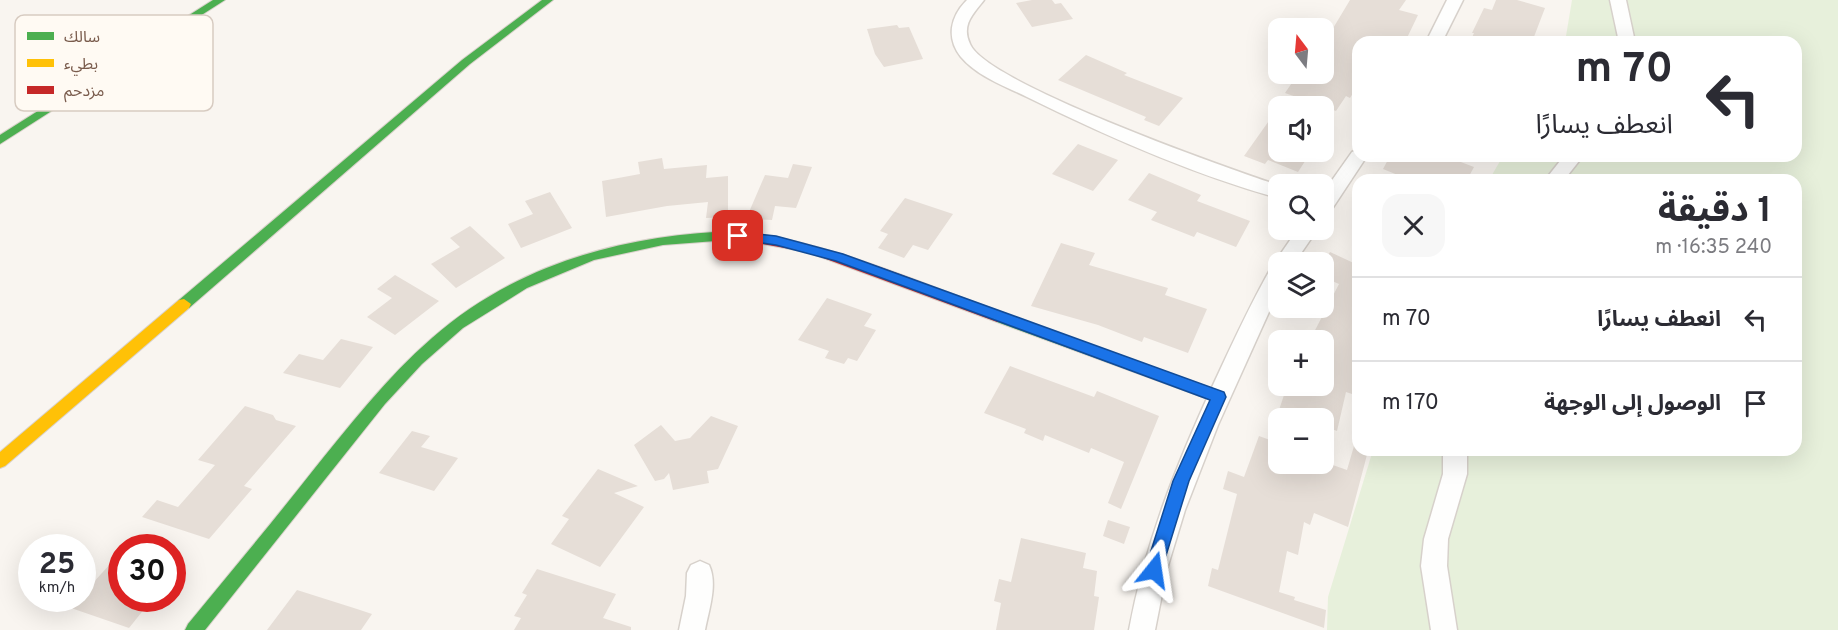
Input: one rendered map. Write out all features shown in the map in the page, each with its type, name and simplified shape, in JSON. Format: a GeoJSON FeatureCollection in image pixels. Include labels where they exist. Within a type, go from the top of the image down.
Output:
{"type":"FeatureCollection","features":[{"type":"Feature","properties":{"kind":"street"},"geometry":{"type":"LineString","coordinates":[[196,15],[220,0]]}},
{"type":"Feature","properties":{"kind":"street"},"geometry":{"type":"LineString","coordinates":[[0,460],[466,62],[506,29],[548,0]]}},
{"type":"Feature","properties":{"kind":"street"},"geometry":{"type":"LineString","coordinates":[[976,0],[964,12],[958,32],[965,51],[984,68],[1110,129],[1175,156],[1268,189]]}},
{"type":"Feature","properties":{"kind":"street"},"geometry":{"type":"LineString","coordinates":[[1437,36],[1455,0]]}},
{"type":"Feature","properties":{"kind":"street"},"geometry":{"type":"LineString","coordinates":[[1618,0],[1626,36]]}},
{"type":"Feature","properties":{"kind":"street"},"geometry":{"type":"LineString","coordinates":[[0,140],[46,111]]}},
{"type":"Feature","properties":{"kind":"street"},"geometry":{"type":"LineString","coordinates":[[1334,191],[1354,162]]}},
{"type":"Feature","properties":{"kind":"street"},"geometry":{"type":"LineString","coordinates":[[1559,174],[1569,162]]}},
{"type":"Feature","properties":{"kind":"street"},"geometry":{"type":"LineString","coordinates":[[194,630],[365,418],[428,350],[459,323],[498,297],[548,273],[618,249],[678,239],[728,236],[776,240],[809,248],[1219,397]]}},
{"type":"Feature","properties":{"kind":"street"},"geometry":{"type":"LineString","coordinates":[[1142,630],[1165,528],[1181,481],[1268,292]]}},
{"type":"Feature","properties":{"kind":"street"},"geometry":{"type":"LineString","coordinates":[[1444,630],[1434,566],[1436,539],[1455,474],[1455,456]]}},
{"type":"Feature","properties":{"kind":"street"},"geometry":{"type":"LineString","coordinates":[[692,630],[699,596],[700,573]]}},
{"type":"Feature","properties":{"kind":"green space"},"geometry":{"type":"Polygon","coordinates":[[[1572,0],[1838,0],[1838,630],[1327,630],[1328,597],[1371,456],[1802,456],[1802,174],[1492,174],[1500,162],[1802,162],[1802,36],[1566,36],[1572,0]]]}},
{"type":"Feature","properties":{"kind":"building"},"geometry":{"type":"Polygon","coordinates":[[[1052,0],[1055,4],[1061,3],[1073,19],[1032,27],[1016,3],[1052,0]]]}},
{"type":"Feature","properties":{"kind":"building"},"geometry":{"type":"Polygon","coordinates":[[[1350,0],[1406,0],[1399,10],[1418,15],[1408,36],[1352,36],[1352,95],[1350,98],[1346,96],[1336,111],[1334,110],[1334,96],[1294,96],[1285,93],[1291,84],[1334,84],[1334,27],[1350,0]]]}},
{"type":"Feature","properties":{"kind":"building"},"geometry":{"type":"Polygon","coordinates":[[[1496,0],[1517,0],[1545,8],[1534,36],[1473,36],[1484,8],[1492,10],[1496,0]]]}},
{"type":"Feature","properties":{"kind":"building"},"geometry":{"type":"Polygon","coordinates":[[[897,25],[899,28],[909,27],[923,59],[884,67],[875,54],[867,29],[897,25]]]}},
{"type":"Feature","properties":{"kind":"building"},"geometry":{"type":"Polygon","coordinates":[[[1086,55],[1127,73],[1124,75],[1183,98],[1159,126],[1144,120],[1146,117],[1058,80],[1086,55]]]}},
{"type":"Feature","properties":{"kind":"building"},"geometry":{"type":"Polygon","coordinates":[[[1268,122],[1268,160],[1265,164],[1244,156],[1268,122]]]}},
{"type":"Feature","properties":{"kind":"building"},"geometry":{"type":"Polygon","coordinates":[[[1078,144],[1118,160],[1093,191],[1052,174],[1078,144]]]}},
{"type":"Feature","properties":{"kind":"building"},"geometry":{"type":"Polygon","coordinates":[[[662,158],[664,169],[707,165],[706,178],[728,176],[728,217],[706,218],[708,202],[667,206],[606,217],[602,181],[640,174],[638,162],[662,158]]]}},
{"type":"Feature","properties":{"kind":"building"},"geometry":{"type":"Polygon","coordinates":[[[1273,162],[1304,162],[1298,172],[1273,162]]]}},
{"type":"Feature","properties":{"kind":"building"},"geometry":{"type":"Polygon","coordinates":[[[1387,162],[1461,162],[1474,167],[1470,174],[1395,174],[1383,169],[1387,162]]]}},
{"type":"Feature","properties":{"kind":"building"},"geometry":{"type":"Polygon","coordinates":[[[793,164],[812,167],[796,208],[775,206],[772,220],[746,219],[765,175],[788,178],[793,164]]]}},
{"type":"Feature","properties":{"kind":"building"},"geometry":{"type":"Polygon","coordinates":[[[1149,173],[1201,195],[1197,201],[1250,221],[1236,247],[1197,232],[1194,237],[1151,220],[1157,212],[1128,200],[1149,173]]]}},
{"type":"Feature","properties":{"kind":"building"},"geometry":{"type":"Polygon","coordinates":[[[550,192],[572,228],[521,248],[508,224],[533,214],[525,201],[550,192]]]}},
{"type":"Feature","properties":{"kind":"building"},"geometry":{"type":"Polygon","coordinates":[[[905,198],[953,214],[928,250],[913,245],[904,258],[878,248],[888,234],[880,231],[905,198]]]}},
{"type":"Feature","properties":{"kind":"building"},"geometry":{"type":"Polygon","coordinates":[[[470,226],[505,258],[456,288],[431,264],[460,247],[450,238],[470,226]]]}},
{"type":"Feature","properties":{"kind":"building"},"geometry":{"type":"Polygon","coordinates":[[[1061,243],[1095,253],[1089,265],[1168,288],[1165,295],[1207,309],[1188,353],[1144,337],[1142,342],[1098,325],[1031,306],[1061,243]]]}},
{"type":"Feature","properties":{"kind":"building"},"geometry":{"type":"Polygon","coordinates":[[[1334,254],[1352,262],[1352,394],[1346,392],[1337,431],[1334,430],[1334,408],[1280,408],[1284,396],[1334,396],[1334,330],[1315,330],[1321,318],[1334,318],[1334,294],[1339,284],[1334,282],[1334,254]]]}},
{"type":"Feature","properties":{"kind":"building"},"geometry":{"type":"Polygon","coordinates":[[[395,275],[439,301],[395,335],[367,317],[392,298],[377,289],[395,275]]]}},
{"type":"Feature","properties":{"kind":"building"},"geometry":{"type":"Polygon","coordinates":[[[827,298],[872,314],[864,326],[876,330],[857,361],[848,358],[844,364],[825,358],[829,351],[798,340],[827,298]]]}},
{"type":"Feature","properties":{"kind":"building"},"geometry":{"type":"Polygon","coordinates":[[[341,339],[373,347],[340,388],[283,373],[299,354],[323,360],[341,339]]]}},
{"type":"Feature","properties":{"kind":"building"},"geometry":{"type":"Polygon","coordinates":[[[1010,366],[1094,397],[1097,391],[1159,416],[1121,509],[1108,503],[1124,462],[1091,448],[1089,453],[1045,435],[1043,441],[1024,433],[1026,429],[984,413],[1010,366]]]}},
{"type":"Feature","properties":{"kind":"building"},"geometry":{"type":"Polygon","coordinates":[[[245,406],[273,415],[276,420],[296,426],[244,486],[252,489],[209,539],[142,517],[157,500],[178,507],[215,465],[198,460],[245,406]]]}},
{"type":"Feature","properties":{"kind":"building"},"geometry":{"type":"Polygon","coordinates":[[[711,416],[738,426],[718,469],[707,471],[709,483],[673,490],[669,473],[664,479],[655,481],[634,445],[661,425],[675,441],[690,438],[711,416]]]}},
{"type":"Feature","properties":{"kind":"building"},"geometry":{"type":"Polygon","coordinates":[[[412,431],[430,436],[421,447],[458,458],[434,491],[379,473],[412,431]]]}},
{"type":"Feature","properties":{"kind":"building"},"geometry":{"type":"Polygon","coordinates":[[[1259,436],[1268,439],[1268,474],[1334,474],[1334,465],[1347,470],[1352,453],[1352,456],[1367,456],[1348,527],[1314,513],[1310,525],[1304,522],[1298,555],[1287,551],[1279,592],[1295,597],[1294,600],[1326,610],[1324,628],[1208,586],[1212,568],[1218,570],[1237,494],[1223,489],[1228,471],[1244,477],[1259,436]]]}},
{"type":"Feature","properties":{"kind":"building"},"geometry":{"type":"Polygon","coordinates":[[[598,469],[638,486],[614,493],[644,507],[600,567],[551,544],[569,519],[562,516],[598,469]]]}},
{"type":"Feature","properties":{"kind":"building"},"geometry":{"type":"Polygon","coordinates":[[[1108,520],[1130,527],[1124,544],[1103,536],[1108,520]]]}},
{"type":"Feature","properties":{"kind":"building"},"geometry":{"type":"Polygon","coordinates":[[[1021,538],[1086,553],[1083,568],[1097,571],[1094,596],[1099,597],[1094,630],[996,630],[1001,603],[994,601],[999,579],[1011,582],[1021,538]]]}},
{"type":"Feature","properties":{"kind":"building"},"geometry":{"type":"Polygon","coordinates":[[[108,566],[108,612],[142,612],[129,628],[83,612],[96,612],[96,580],[108,566]]]}},
{"type":"Feature","properties":{"kind":"building"},"geometry":{"type":"Polygon","coordinates":[[[537,569],[616,594],[603,618],[631,627],[631,630],[514,630],[521,618],[514,616],[527,595],[522,593],[537,569]]]}},
{"type":"Feature","properties":{"kind":"building"},"geometry":{"type":"Polygon","coordinates":[[[297,590],[372,614],[361,630],[267,630],[297,590]]]}},
{"type":"Feature","properties":{"kind":"traffic: fast"},"geometry":{"type":"LineString","coordinates":[[196,15],[220,0]]}},
{"type":"Feature","properties":{"kind":"traffic: fast"},"geometry":{"type":"LineString","coordinates":[[184,304],[466,62],[548,0]]}},
{"type":"Feature","properties":{"kind":"traffic: fast"},"geometry":{"type":"LineString","coordinates":[[0,140],[46,111]]}},
{"type":"Feature","properties":{"kind":"traffic: fast"},"geometry":{"type":"LineString","coordinates":[[194,630],[380,400],[417,360],[458,324],[522,284],[591,256],[663,240],[738,236]]}},
{"type":"Feature","properties":{"kind":"traffic: fast"},"geometry":{"type":"LineString","coordinates":[[1002,318],[1219,397]]}},
{"type":"Feature","properties":{"kind":"traffic: slow"},"geometry":{"type":"LineString","coordinates":[[0,461],[184,304]]}},
{"type":"Feature","properties":{"kind":"traffic: jam"},"geometry":{"type":"LineString","coordinates":[[738,236],[773,240],[809,248],[1002,318]]}},
{"type":"Feature","properties":{"kind":"route"},"geometry":{"type":"LineString","coordinates":[[738,236],[776,240],[839,257],[1219,397],[1181,481],[1154,570]]}}]}
